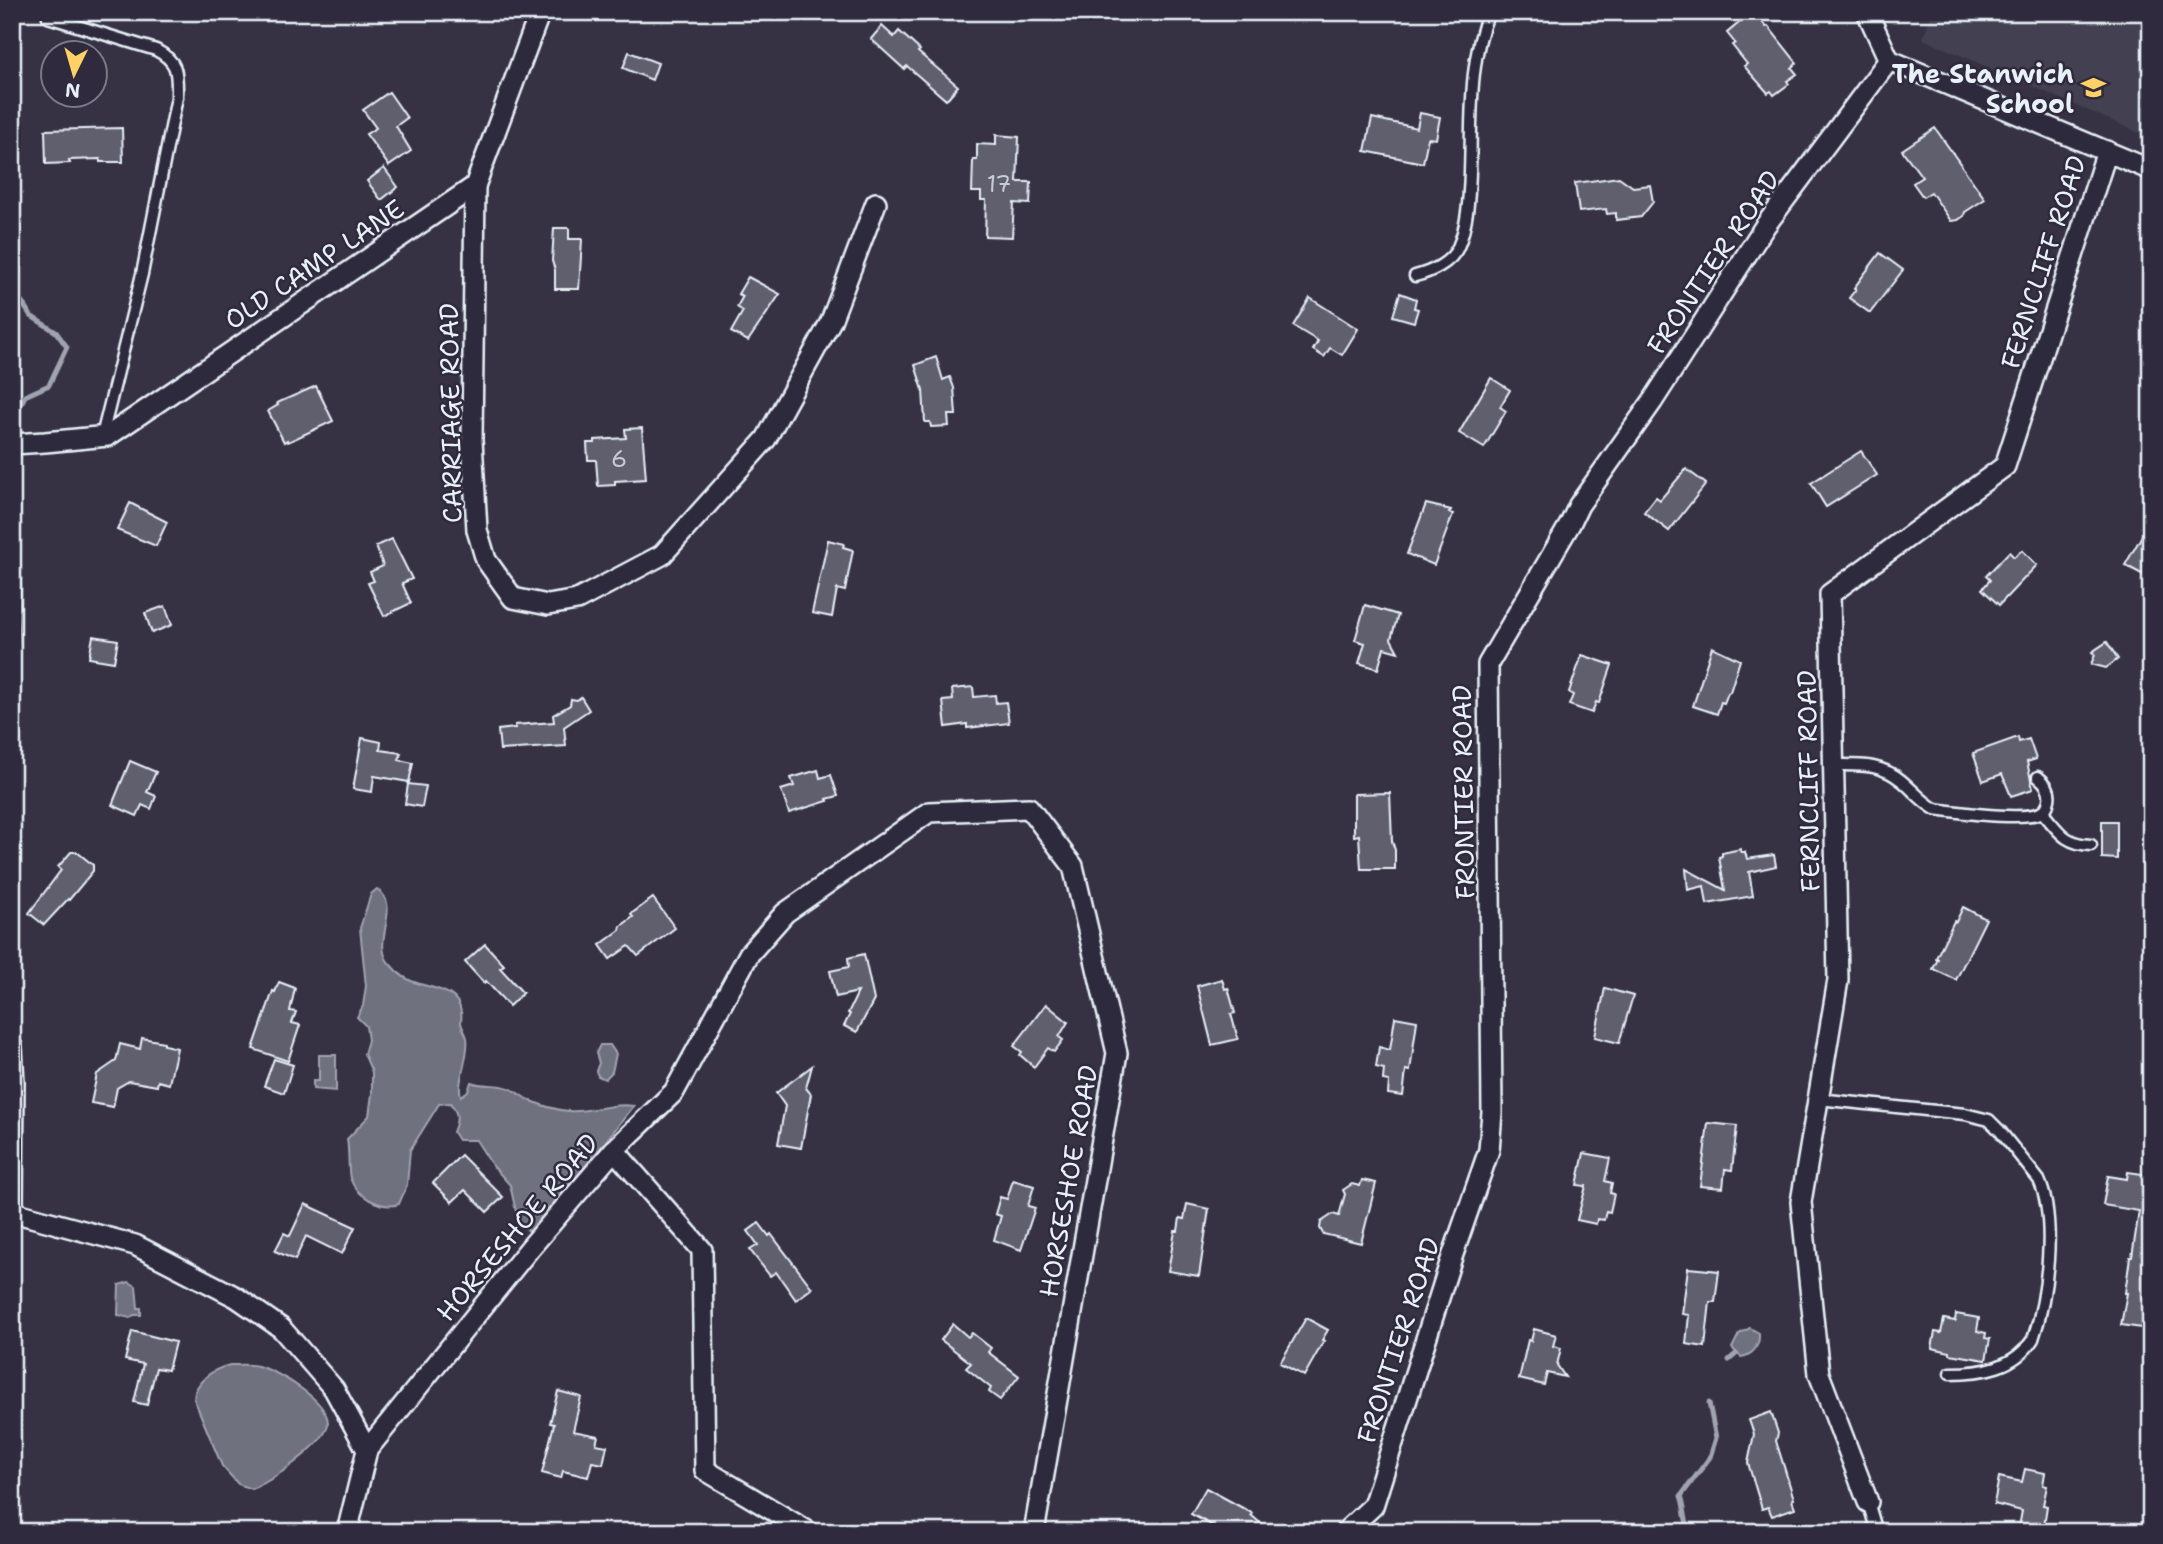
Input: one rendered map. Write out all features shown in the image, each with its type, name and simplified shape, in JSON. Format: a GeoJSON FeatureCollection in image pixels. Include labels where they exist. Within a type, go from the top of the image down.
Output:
{"type":"FeatureCollection","features":[{"type":"Feature","properties":{"kind":"street"},"geometry":{"type":"LineString","coordinates":[[475,186],[540,12]]}},
{"type":"Feature","properties":{"kind":"street"},"geometry":{"type":"LineString","coordinates":[[1867,12],[1889,60],[2151,170]]}},
{"type":"Feature","properties":{"kind":"street","name":"FRONTIER ROAD"},"geometry":{"type":"LineString","coordinates":[[1345,1532],[1373,1506],[1489,1150],[1492,1112],[1488,664],[1579,505],[1652,402],[1765,226],[1889,60]]}},
{"type":"Feature","properties":{"kind":"street","name":"FERNCLIFF ROAD"},"geometry":{"type":"LineString","coordinates":[[1868,1502],[1819,1374],[1801,1202],[1838,980],[1830,594],[2005,466],[2107,151]]}},
{"type":"Feature","properties":{"kind":"street","name":"CARRIAGE ROAD"},"geometry":{"type":"LineString","coordinates":[[475,186],[472,440],[477,530],[486,560],[513,598],[548,606],[576,600],[662,555],[766,439],[831,321],[876,204]]}},
{"type":"Feature","properties":{"kind":"street","name":"OLD CAMP LANE"},"geometry":{"type":"LineString","coordinates":[[12,443],[108,436],[475,186]]}},
{"type":"Feature","properties":{"kind":"street","name":"HORSESHOE ROAD"},"geometry":{"type":"LineString","coordinates":[[367,1450],[530,1248],[614,1150],[674,1092],[748,954],[785,913],[929,812],[1029,808],[1073,866],[1117,1053],[1034,1532]]}},
{"type":"Feature","properties":{"kind":"street"},"geometry":{"type":"LineString","coordinates":[[12,1046],[13,1212],[135,1245],[236,1297],[281,1328],[334,1389],[367,1450],[346,1532]]}},
{"type":"Feature","properties":{"kind":"street"},"geometry":{"type":"LineString","coordinates":[[614,1150],[702,1250],[705,1470],[809,1532]]}},
{"type":"Feature","properties":{"kind":"lane"},"geometry":{"type":"LineString","coordinates":[[1415,276],[1431,272],[1448,259],[1458,249],[1464,229],[1469,190],[1473,81],[1480,32],[1489,12]]}},
{"type":"Feature","properties":{"kind":"lane"},"geometry":{"type":"LineString","coordinates":[[48,17],[156,50],[168,57],[177,71],[177,97],[142,274],[102,436]]}},
{"type":"Feature","properties":{"kind":"lane"},"geometry":{"type":"LineString","coordinates":[[1833,765],[1869,765],[1885,770],[1936,809],[2013,816],[2042,812],[2048,804],[2049,791],[2038,777]]}},
{"type":"Feature","properties":{"kind":"lane"},"geometry":{"type":"LineString","coordinates":[[2042,812],[2067,840],[2091,845]]}},
{"type":"Feature","properties":{"kind":"lane"},"geometry":{"type":"LineString","coordinates":[[1818,1099],[1953,1112],[1989,1121],[2039,1180],[2045,1203],[2049,1261],[2033,1339],[2028,1348],[2016,1358],[2000,1366],[1969,1373],[1951,1373]]}},
{"type":"Feature","properties":{"kind":"lane"},"geometry":{"type":"LineString","coordinates":[[1868,1502],[1877,1532]]}},
{"type":"Feature","properties":{"kind":"shaded area","name":"The Stanwich School"},"geometry":{"type":"Polygon","coordinates":[[[1932,12],[2151,12],[2151,138],[1923,39],[1932,12]]]}},
{"type":"Feature","properties":{"kind":"shaded area"},"geometry":{"type":"Polygon","coordinates":[[[12,482],[21,580],[15,722],[12,732],[12,482]]]}},
{"type":"Feature","properties":{"kind":"water"},"geometry":{"type":"Polygon","coordinates":[[[377,889],[384,896],[387,905],[383,945],[389,963],[407,979],[451,995],[459,1005],[467,1045],[460,1084],[461,1096],[468,1091],[471,1082],[509,1088],[532,1101],[564,1110],[634,1106],[532,1233],[523,1227],[517,1216],[510,1185],[492,1165],[476,1140],[458,1140],[453,1132],[456,1113],[450,1103],[439,1104],[410,1150],[407,1185],[399,1204],[377,1203],[363,1196],[353,1185],[347,1139],[369,1116],[372,1094],[372,1072],[364,1054],[368,1040],[366,1026],[357,1017],[363,1006],[366,986],[360,928],[371,894],[377,889]]]}},
{"type":"Feature","properties":{"kind":"water"},"geometry":{"type":"Polygon","coordinates":[[[600,1045],[610,1045],[616,1054],[612,1072],[605,1079],[598,1076],[596,1071],[599,1063],[596,1053],[600,1045]]]}},
{"type":"Feature","properties":{"kind":"water"},"geometry":{"type":"Polygon","coordinates":[[[319,1055],[336,1055],[336,1091],[313,1089],[313,1081],[319,1081],[319,1055]]]}},
{"type":"Feature","properties":{"kind":"water"},"geometry":{"type":"Polygon","coordinates":[[[129,1282],[136,1286],[138,1308],[141,1308],[141,1315],[130,1318],[118,1315],[119,1285],[129,1282]]]}},
{"type":"Feature","properties":{"kind":"water"},"geometry":{"type":"Polygon","coordinates":[[[1750,1328],[1759,1333],[1757,1346],[1752,1352],[1741,1357],[1732,1348],[1739,1334],[1750,1328]]]}},
{"type":"Feature","properties":{"kind":"water"},"geometry":{"type":"Polygon","coordinates":[[[230,1365],[258,1366],[289,1380],[311,1396],[326,1414],[328,1423],[318,1441],[308,1451],[283,1471],[251,1489],[238,1484],[222,1466],[194,1399],[201,1381],[217,1369],[230,1365]]]}},
{"type":"Feature","properties":{"kind":"building"},"geometry":{"type":"Polygon","coordinates":[[[1752,12],[1768,26],[1797,63],[1792,68],[1797,74],[1774,95],[1771,91],[1768,93],[1744,66],[1747,64],[1732,45],[1735,43],[1727,33],[1752,12]]]}},
{"type":"Feature","properties":{"kind":"building"},"geometry":{"type":"Polygon","coordinates":[[[882,26],[894,37],[899,31],[920,50],[918,52],[958,86],[946,100],[907,66],[904,69],[871,39],[882,26]]]}},
{"type":"Feature","properties":{"kind":"building"},"geometry":{"type":"Polygon","coordinates":[[[629,52],[658,63],[652,80],[623,68],[629,52]]]}},
{"type":"Feature","properties":{"kind":"building"},"geometry":{"type":"Polygon","coordinates":[[[389,92],[407,118],[396,126],[411,151],[389,166],[366,134],[376,128],[363,110],[389,92]]]}},
{"type":"Feature","properties":{"kind":"building"},"geometry":{"type":"Polygon","coordinates":[[[1420,113],[1440,117],[1436,139],[1428,138],[1423,163],[1365,151],[1372,118],[1417,128],[1420,113]]]}},
{"type":"Feature","properties":{"kind":"building"},"geometry":{"type":"Polygon","coordinates":[[[122,128],[123,162],[100,162],[100,159],[46,164],[45,130],[122,128]]]}},
{"type":"Feature","properties":{"kind":"building"},"geometry":{"type":"Polygon","coordinates":[[[1935,128],[1985,199],[1958,220],[1951,221],[1931,192],[1923,197],[1913,183],[1922,177],[1902,150],[1935,128]]]}},
{"type":"Feature","properties":{"kind":"building"},"geometry":{"type":"Polygon","coordinates":[[[996,135],[1019,137],[1017,182],[1031,182],[1030,204],[1014,203],[1012,237],[985,236],[986,200],[981,200],[981,192],[972,192],[973,160],[977,160],[977,144],[996,145],[996,135]]]}},
{"type":"Feature","properties":{"kind":"building"},"geometry":{"type":"Polygon","coordinates":[[[384,168],[398,187],[381,200],[367,181],[384,168]]]}},
{"type":"Feature","properties":{"kind":"building"},"geometry":{"type":"Polygon","coordinates":[[[1619,177],[1633,187],[1650,185],[1653,202],[1641,217],[1616,220],[1616,213],[1607,214],[1606,209],[1579,212],[1575,183],[1619,177]]]}},
{"type":"Feature","properties":{"kind":"building"},"geometry":{"type":"Polygon","coordinates":[[[554,228],[569,228],[569,239],[582,239],[579,289],[555,289],[552,261],[554,228]]]}},
{"type":"Feature","properties":{"kind":"building"},"geometry":{"type":"Polygon","coordinates":[[[1880,253],[1903,270],[1870,313],[1849,298],[1880,253]]]}},
{"type":"Feature","properties":{"kind":"building"},"geometry":{"type":"Polygon","coordinates":[[[748,277],[780,294],[748,341],[731,332],[743,311],[737,307],[743,296],[738,294],[748,277]]]}},
{"type":"Feature","properties":{"kind":"building"},"geometry":{"type":"Polygon","coordinates":[[[1400,293],[1416,299],[1414,308],[1418,309],[1414,322],[1393,316],[1400,293]]]}},
{"type":"Feature","properties":{"kind":"building"},"geometry":{"type":"Polygon","coordinates":[[[1310,298],[1358,329],[1342,355],[1330,348],[1324,357],[1313,350],[1318,341],[1293,326],[1310,298]]]}},
{"type":"Feature","properties":{"kind":"building"},"geometry":{"type":"Polygon","coordinates":[[[936,357],[943,380],[950,377],[954,388],[956,415],[948,415],[949,426],[931,427],[930,422],[925,422],[923,390],[915,365],[936,357]]]}},
{"type":"Feature","properties":{"kind":"building"},"geometry":{"type":"Polygon","coordinates":[[[1491,378],[1510,390],[1500,407],[1506,411],[1484,448],[1459,433],[1491,378]]]}},
{"type":"Feature","properties":{"kind":"building"},"geometry":{"type":"Polygon","coordinates":[[[316,386],[333,421],[284,442],[268,411],[278,405],[277,403],[316,386]]]}},
{"type":"Feature","properties":{"kind":"building"},"geometry":{"type":"Polygon","coordinates":[[[642,428],[646,479],[615,481],[615,485],[598,486],[596,460],[588,460],[587,443],[626,438],[625,429],[642,428]]]}},
{"type":"Feature","properties":{"kind":"building"},"geometry":{"type":"Polygon","coordinates":[[[1861,451],[1877,475],[1826,507],[1811,483],[1861,451]]]}},
{"type":"Feature","properties":{"kind":"building"},"geometry":{"type":"Polygon","coordinates":[[[1686,469],[1706,484],[1669,531],[1644,512],[1656,497],[1660,500],[1686,469]]]}},
{"type":"Feature","properties":{"kind":"building"},"geometry":{"type":"Polygon","coordinates":[[[130,503],[167,522],[156,546],[117,530],[130,503]]]}},
{"type":"Feature","properties":{"kind":"building"},"geometry":{"type":"Polygon","coordinates":[[[1426,504],[1451,510],[1449,513],[1453,514],[1434,565],[1407,554],[1426,504]]]}},
{"type":"Feature","properties":{"kind":"building"},"geometry":{"type":"Polygon","coordinates":[[[2151,520],[2151,579],[2125,565],[2151,520]]]}},
{"type":"Feature","properties":{"kind":"building"},"geometry":{"type":"Polygon","coordinates":[[[392,539],[412,579],[402,583],[411,603],[384,616],[368,583],[374,581],[370,572],[383,566],[376,546],[392,539]]]}},
{"type":"Feature","properties":{"kind":"building"},"geometry":{"type":"Polygon","coordinates":[[[828,540],[844,544],[843,547],[853,550],[845,591],[837,589],[832,617],[812,613],[828,540]]]}},
{"type":"Feature","properties":{"kind":"building"},"geometry":{"type":"Polygon","coordinates":[[[2022,550],[2037,565],[1999,605],[1982,589],[1990,580],[1986,576],[2009,552],[2014,557],[2022,550]]]}},
{"type":"Feature","properties":{"kind":"building"},"geometry":{"type":"Polygon","coordinates":[[[1365,605],[1398,615],[1391,639],[1398,652],[1384,648],[1378,669],[1359,663],[1365,643],[1355,640],[1365,605]]]}},
{"type":"Feature","properties":{"kind":"building"},"geometry":{"type":"Polygon","coordinates":[[[165,606],[172,625],[152,633],[145,613],[165,606]]]}},
{"type":"Feature","properties":{"kind":"building"},"geometry":{"type":"Polygon","coordinates":[[[93,636],[118,640],[114,662],[89,658],[93,636]]]}},
{"type":"Feature","properties":{"kind":"building"},"geometry":{"type":"Polygon","coordinates":[[[2107,642],[2118,659],[2106,668],[2091,664],[2095,655],[2092,652],[2107,642]]]}},
{"type":"Feature","properties":{"kind":"building"},"geometry":{"type":"Polygon","coordinates":[[[1712,647],[1740,660],[1730,692],[1724,703],[1721,702],[1717,714],[1693,706],[1712,647]]]}},
{"type":"Feature","properties":{"kind":"building"},"geometry":{"type":"Polygon","coordinates":[[[1582,655],[1612,665],[1599,703],[1596,702],[1592,713],[1569,705],[1573,695],[1569,692],[1582,655]]]}},
{"type":"Feature","properties":{"kind":"building"},"geometry":{"type":"Polygon","coordinates":[[[973,687],[974,697],[995,695],[996,703],[1006,702],[1009,723],[967,728],[967,724],[946,727],[943,701],[953,700],[952,689],[973,687]]]}},
{"type":"Feature","properties":{"kind":"building"},"geometry":{"type":"Polygon","coordinates":[[[581,697],[589,710],[564,727],[566,746],[500,750],[498,730],[515,728],[515,725],[554,722],[553,715],[570,705],[571,699],[577,700],[581,697]]]}},
{"type":"Feature","properties":{"kind":"building"},"geometry":{"type":"Polygon","coordinates":[[[2018,737],[2019,742],[2029,739],[2036,759],[2027,762],[2033,789],[2011,796],[2002,774],[1983,781],[1973,753],[2018,737]]]}},
{"type":"Feature","properties":{"kind":"building"},"geometry":{"type":"Polygon","coordinates":[[[362,738],[381,742],[380,750],[401,753],[399,760],[413,763],[409,782],[374,776],[372,792],[353,789],[362,738]]]}},
{"type":"Feature","properties":{"kind":"building"},"geometry":{"type":"Polygon","coordinates":[[[130,761],[156,772],[147,792],[156,796],[151,809],[142,805],[137,816],[112,805],[130,761]]]}},
{"type":"Feature","properties":{"kind":"building"},"geometry":{"type":"Polygon","coordinates":[[[818,770],[820,778],[831,775],[838,796],[789,813],[781,790],[794,786],[791,778],[818,770]]]}},
{"type":"Feature","properties":{"kind":"building"},"geometry":{"type":"Polygon","coordinates":[[[408,784],[426,786],[422,807],[405,804],[408,784]]]}},
{"type":"Feature","properties":{"kind":"building"},"geometry":{"type":"Polygon","coordinates":[[[1390,793],[1395,869],[1361,869],[1359,835],[1354,836],[1354,794],[1390,793]]]}},
{"type":"Feature","properties":{"kind":"building"},"geometry":{"type":"Polygon","coordinates":[[[2102,821],[2117,821],[2117,859],[2102,858],[2102,821]]]}},
{"type":"Feature","properties":{"kind":"building"},"geometry":{"type":"Polygon","coordinates":[[[1741,849],[1747,859],[1774,855],[1776,866],[1749,872],[1753,896],[1707,904],[1704,886],[1688,890],[1686,869],[1725,890],[1719,857],[1722,853],[1741,849]]]}},
{"type":"Feature","properties":{"kind":"building"},"geometry":{"type":"Polygon","coordinates":[[[71,852],[77,852],[93,865],[93,871],[44,925],[29,913],[61,870],[58,867],[71,852]]]}},
{"type":"Feature","properties":{"kind":"building"},"geometry":{"type":"Polygon","coordinates":[[[653,898],[675,928],[638,956],[629,946],[610,959],[600,945],[633,917],[631,914],[653,898]]]}},
{"type":"Feature","properties":{"kind":"building"},"geometry":{"type":"Polygon","coordinates":[[[1963,907],[1986,919],[1956,980],[1933,969],[1963,907]]]}},
{"type":"Feature","properties":{"kind":"building"},"geometry":{"type":"Polygon","coordinates":[[[485,944],[504,965],[500,968],[523,993],[509,1006],[465,962],[485,944]]]}},
{"type":"Feature","properties":{"kind":"building"},"geometry":{"type":"Polygon","coordinates":[[[864,954],[874,1000],[857,1032],[844,1026],[858,992],[836,997],[830,971],[849,967],[848,958],[864,954]]]}},
{"type":"Feature","properties":{"kind":"building"},"geometry":{"type":"Polygon","coordinates":[[[1222,979],[1225,989],[1228,988],[1235,1013],[1231,1014],[1238,1039],[1212,1045],[1197,986],[1222,979]]]}},
{"type":"Feature","properties":{"kind":"building"},"geometry":{"type":"Polygon","coordinates":[[[279,982],[295,988],[290,1011],[296,1012],[292,1023],[300,1025],[288,1061],[253,1049],[273,991],[275,992],[279,982]]]}},
{"type":"Feature","properties":{"kind":"building"},"geometry":{"type":"Polygon","coordinates":[[[1605,988],[1633,996],[1619,1043],[1595,1037],[1605,988]]]}},
{"type":"Feature","properties":{"kind":"building"},"geometry":{"type":"Polygon","coordinates":[[[1046,1004],[1068,1022],[1059,1037],[1063,1040],[1054,1052],[1048,1048],[1034,1067],[1014,1046],[1046,1004]]]}},
{"type":"Feature","properties":{"kind":"building"},"geometry":{"type":"Polygon","coordinates":[[[1395,1017],[1417,1021],[1410,1071],[1406,1070],[1403,1096],[1388,1094],[1389,1081],[1383,1080],[1384,1069],[1376,1067],[1379,1047],[1390,1050],[1395,1017]]]}},
{"type":"Feature","properties":{"kind":"building"},"geometry":{"type":"Polygon","coordinates":[[[142,1038],[164,1042],[164,1045],[177,1048],[169,1084],[158,1081],[157,1086],[129,1081],[117,1088],[113,1107],[91,1103],[97,1074],[116,1061],[120,1044],[140,1049],[142,1038]]]}},
{"type":"Feature","properties":{"kind":"building"},"geometry":{"type":"Polygon","coordinates":[[[274,1059],[293,1065],[284,1093],[264,1086],[274,1059]]]}},
{"type":"Feature","properties":{"kind":"building"},"geometry":{"type":"Polygon","coordinates":[[[812,1066],[806,1088],[811,1094],[801,1148],[778,1144],[785,1106],[776,1093],[812,1066]]]}},
{"type":"Feature","properties":{"kind":"building"},"geometry":{"type":"Polygon","coordinates":[[[1708,1123],[1737,1126],[1732,1170],[1725,1169],[1723,1188],[1700,1186],[1708,1123]]]}},
{"type":"Feature","properties":{"kind":"building"},"geometry":{"type":"Polygon","coordinates":[[[1584,1153],[1610,1158],[1605,1181],[1612,1183],[1610,1193],[1614,1194],[1610,1212],[1606,1211],[1604,1220],[1597,1219],[1596,1224],[1577,1220],[1586,1186],[1577,1185],[1584,1153]]]}},
{"type":"Feature","properties":{"kind":"building"},"geometry":{"type":"Polygon","coordinates":[[[461,1155],[503,1197],[487,1212],[465,1190],[452,1202],[433,1183],[461,1155]]]}},
{"type":"Feature","properties":{"kind":"building"},"geometry":{"type":"Polygon","coordinates":[[[2128,1172],[2150,1175],[2151,1269],[2142,1328],[2121,1325],[2139,1211],[2103,1205],[2108,1176],[2127,1179],[2128,1172]]]}},
{"type":"Feature","properties":{"kind":"building"},"geometry":{"type":"Polygon","coordinates":[[[1013,1180],[1034,1186],[1028,1206],[1035,1208],[1021,1250],[994,1240],[1001,1216],[995,1214],[1000,1197],[1007,1199],[1013,1180]]]}},
{"type":"Feature","properties":{"kind":"building"},"geometry":{"type":"Polygon","coordinates":[[[1362,1180],[1376,1183],[1361,1243],[1323,1234],[1321,1222],[1333,1214],[1339,1216],[1345,1194],[1343,1190],[1352,1184],[1360,1186],[1362,1180]]]}},
{"type":"Feature","properties":{"kind":"building"},"geometry":{"type":"Polygon","coordinates":[[[305,1204],[355,1227],[342,1254],[306,1236],[295,1260],[275,1251],[284,1233],[290,1236],[305,1204]]]}},
{"type":"Feature","properties":{"kind":"building"},"geometry":{"type":"Polygon","coordinates":[[[1187,1204],[1209,1209],[1199,1276],[1168,1271],[1175,1231],[1178,1231],[1180,1218],[1184,1219],[1187,1204]]]}},
{"type":"Feature","properties":{"kind":"building"},"geometry":{"type":"Polygon","coordinates":[[[759,1223],[769,1236],[771,1234],[812,1288],[796,1300],[776,1272],[770,1276],[750,1250],[758,1245],[748,1231],[759,1223]]]}},
{"type":"Feature","properties":{"kind":"building"},"geometry":{"type":"Polygon","coordinates":[[[1688,1268],[1719,1271],[1715,1302],[1710,1302],[1705,1347],[1686,1344],[1689,1315],[1682,1314],[1688,1268]]]}},
{"type":"Feature","properties":{"kind":"building"},"geometry":{"type":"Polygon","coordinates":[[[1956,1314],[1979,1318],[1977,1331],[1986,1333],[1985,1338],[1990,1339],[1986,1360],[1932,1348],[1935,1332],[1941,1333],[1944,1319],[1955,1321],[1956,1314]]]}},
{"type":"Feature","properties":{"kind":"building"},"geometry":{"type":"Polygon","coordinates":[[[1306,1318],[1328,1330],[1304,1376],[1280,1363],[1306,1318]]]}},
{"type":"Feature","properties":{"kind":"building"},"geometry":{"type":"Polygon","coordinates":[[[953,1324],[968,1337],[972,1333],[991,1348],[988,1352],[1019,1376],[1000,1400],[989,1392],[991,1388],[966,1368],[971,1363],[941,1340],[953,1324]]]}},
{"type":"Feature","properties":{"kind":"building"},"geometry":{"type":"Polygon","coordinates":[[[1534,1329],[1556,1335],[1553,1346],[1561,1348],[1557,1365],[1565,1377],[1547,1373],[1544,1385],[1519,1379],[1528,1340],[1531,1341],[1534,1329]]]}},
{"type":"Feature","properties":{"kind":"building"},"geometry":{"type":"Polygon","coordinates":[[[132,1331],[175,1342],[168,1370],[156,1368],[147,1405],[134,1402],[143,1364],[125,1360],[132,1331]]]}},
{"type":"Feature","properties":{"kind":"building"},"geometry":{"type":"Polygon","coordinates":[[[558,1391],[581,1397],[573,1431],[598,1436],[596,1444],[607,1446],[603,1464],[592,1462],[588,1477],[563,1471],[561,1478],[542,1473],[554,1424],[550,1423],[558,1391]]]}},
{"type":"Feature","properties":{"kind":"building"},"geometry":{"type":"Polygon","coordinates":[[[1771,1412],[1778,1433],[1776,1441],[1795,1508],[1772,1516],[1768,1507],[1762,1509],[1748,1463],[1754,1434],[1749,1420],[1771,1412]]]}},
{"type":"Feature","properties":{"kind":"building"},"geometry":{"type":"Polygon","coordinates":[[[2025,1469],[2045,1473],[2043,1485],[2047,1486],[2043,1505],[2047,1506],[2043,1532],[2018,1532],[2022,1511],[1994,1504],[1999,1477],[2022,1482],[2025,1469]]]}},
{"type":"Feature","properties":{"kind":"building"},"geometry":{"type":"Polygon","coordinates":[[[1206,1488],[1252,1513],[1259,1522],[1278,1532],[1224,1532],[1191,1514],[1206,1488]]]}},
{"type":"Feature","properties":{"kind":"waterway"},"geometry":{"type":"LineString","coordinates":[[12,276],[19,298],[31,316],[56,332],[67,347],[49,385],[25,396],[16,414],[13,434]]}},
{"type":"Feature","properties":{"kind":"waterway"},"geometry":{"type":"LineString","coordinates":[[12,603],[12,627]]}},
{"type":"Feature","properties":{"kind":"waterway"},"geometry":{"type":"LineString","coordinates":[[1729,1360],[1736,1354]]}},
{"type":"Feature","properties":{"kind":"waterway"},"geometry":{"type":"LineString","coordinates":[[1691,1532],[1681,1496],[1710,1457],[1716,1438],[1709,1403]]}},
{"type":"Feature","properties":{"kind":"place","name":"The Stanwich School"},"geometry":{"type":"Point","coordinates":[2094,88]}}]}
